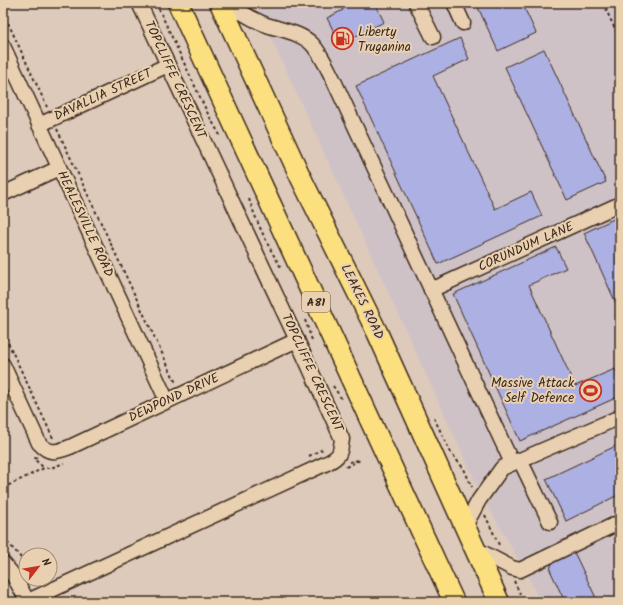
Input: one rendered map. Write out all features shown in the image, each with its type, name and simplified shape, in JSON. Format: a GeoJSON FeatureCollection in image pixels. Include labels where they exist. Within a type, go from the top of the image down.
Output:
{"type":"FeatureCollection","features":[{"type":"Feature","properties":{"kind":"highway","name":"A81"},"geometry":{"type":"LineString","coordinates":[[178,3],[454,602]]}},
{"type":"Feature","properties":{"kind":"highway","name":"LEAKES ROAD"},"geometry":{"type":"LineString","coordinates":[[220,3],[301,178],[377,332],[499,602]]}},
{"type":"Feature","properties":{"kind":"street","name":"TOPCLIFFE CRESCENT"},"geometry":{"type":"LineString","coordinates":[[28,602],[336,458],[340,450],[342,438],[139,3]]}},
{"type":"Feature","properties":{"kind":"street"},"geometry":{"type":"LineString","coordinates":[[227,3],[252,19],[294,34],[311,44],[320,56],[334,81],[431,290],[516,462],[550,522]]}},
{"type":"Feature","properties":{"kind":"street"},"geometry":{"type":"LineString","coordinates":[[416,3],[433,37]]}},
{"type":"Feature","properties":{"kind":"street"},"geometry":{"type":"LineString","coordinates":[[454,3],[463,23]]}},
{"type":"Feature","properties":{"kind":"street","name":"HEALESVILLE ROAD"},"geometry":{"type":"LineString","coordinates":[[3,46],[167,401]]}},
{"type":"Feature","properties":{"kind":"street","name":"DAVALLIA STREET"},"geometry":{"type":"LineString","coordinates":[[39,124],[168,65]]}},
{"type":"Feature","properties":{"kind":"street"},"geometry":{"type":"LineString","coordinates":[[3,194],[59,168]]}},
{"type":"Feature","properties":{"kind":"street","name":"CORUNDUM LANE"},"geometry":{"type":"LineString","coordinates":[[431,290],[620,204]]}},
{"type":"Feature","properties":{"kind":"street","name":"DEWPOND DRIVE"},"geometry":{"type":"LineString","coordinates":[[3,365],[40,443],[44,449],[49,451],[58,451],[70,447],[297,340]]}},
{"type":"Feature","properties":{"kind":"street"},"geometry":{"type":"LineString","coordinates":[[465,526],[479,500],[502,468],[620,416]]}},
{"type":"Feature","properties":{"kind":"street"},"geometry":{"type":"LineString","coordinates":[[474,548],[512,568],[520,570],[620,522]]}},
{"type":"Feature","properties":{"kind":"street"},"geometry":{"type":"LineString","coordinates":[[3,563],[13,575],[28,602]]}},
{"type":"Feature","properties":{"kind":"path"},"geometry":{"type":"LineString","coordinates":[[603,3],[620,40]]}},
{"type":"Feature","properties":{"kind":"path"},"geometry":{"type":"LineString","coordinates":[[3,12],[176,383]]}},
{"type":"Feature","properties":{"kind":"path"},"geometry":{"type":"LineString","coordinates":[[52,152],[64,145]]}},
{"type":"Feature","properties":{"kind":"path"},"geometry":{"type":"LineString","coordinates":[[304,458],[327,447]]}},
{"type":"Feature","properties":{"kind":"path"},"geometry":{"type":"LineString","coordinates":[[3,488],[44,468],[51,468],[66,463]]}},
{"type":"Feature","properties":{"kind":"path"},"geometry":{"type":"LineString","coordinates":[[3,538],[18,554]]}},
{"type":"Feature","properties":{"kind":"path"},"geometry":{"type":"LineString","coordinates":[[3,591],[9,602]]}},
{"type":"Feature","properties":{"kind":"shaded area"},"geometry":{"type":"Polygon","coordinates":[[[255,3],[620,3],[620,602],[540,602],[530,580],[481,494],[255,3]]]}},
{"type":"Feature","properties":{"kind":"building"},"geometry":{"type":"Polygon","coordinates":[[[339,3],[375,3],[384,22],[340,44],[327,18],[343,10],[339,3]]]}},
{"type":"Feature","properties":{"kind":"building"},"geometry":{"type":"Polygon","coordinates":[[[476,3],[522,3],[536,33],[498,51],[476,3]]]}},
{"type":"Feature","properties":{"kind":"building"},"geometry":{"type":"Polygon","coordinates":[[[460,38],[469,59],[433,76],[495,209],[531,192],[542,216],[438,264],[356,86],[460,38]]]}},
{"type":"Feature","properties":{"kind":"building"},"geometry":{"type":"Polygon","coordinates":[[[544,49],[606,182],[567,200],[505,67],[544,49]]]}},
{"type":"Feature","properties":{"kind":"building"},"geometry":{"type":"Polygon","coordinates":[[[620,216],[620,312],[584,233],[620,216]]]}},
{"type":"Feature","properties":{"kind":"building"},"geometry":{"type":"Polygon","coordinates":[[[556,247],[566,268],[529,285],[575,386],[615,369],[620,380],[620,396],[520,441],[453,294],[556,247]]]}},
{"type":"Feature","properties":{"kind":"building"},"geometry":{"type":"Polygon","coordinates":[[[620,444],[620,494],[566,521],[546,479],[620,444]]]}},
{"type":"Feature","properties":{"kind":"building"},"geometry":{"type":"Polygon","coordinates":[[[573,550],[598,602],[565,602],[550,570],[553,559],[573,550]]]}},
{"type":"Feature","properties":{"kind":"place","name":"Liberty Truganina"},"geometry":{"type":"Point","coordinates":[343,39]}},
{"type":"Feature","properties":{"kind":"place","name":"Massive Attack Self Defence"},"geometry":{"type":"Point","coordinates":[590,390]}}]}
